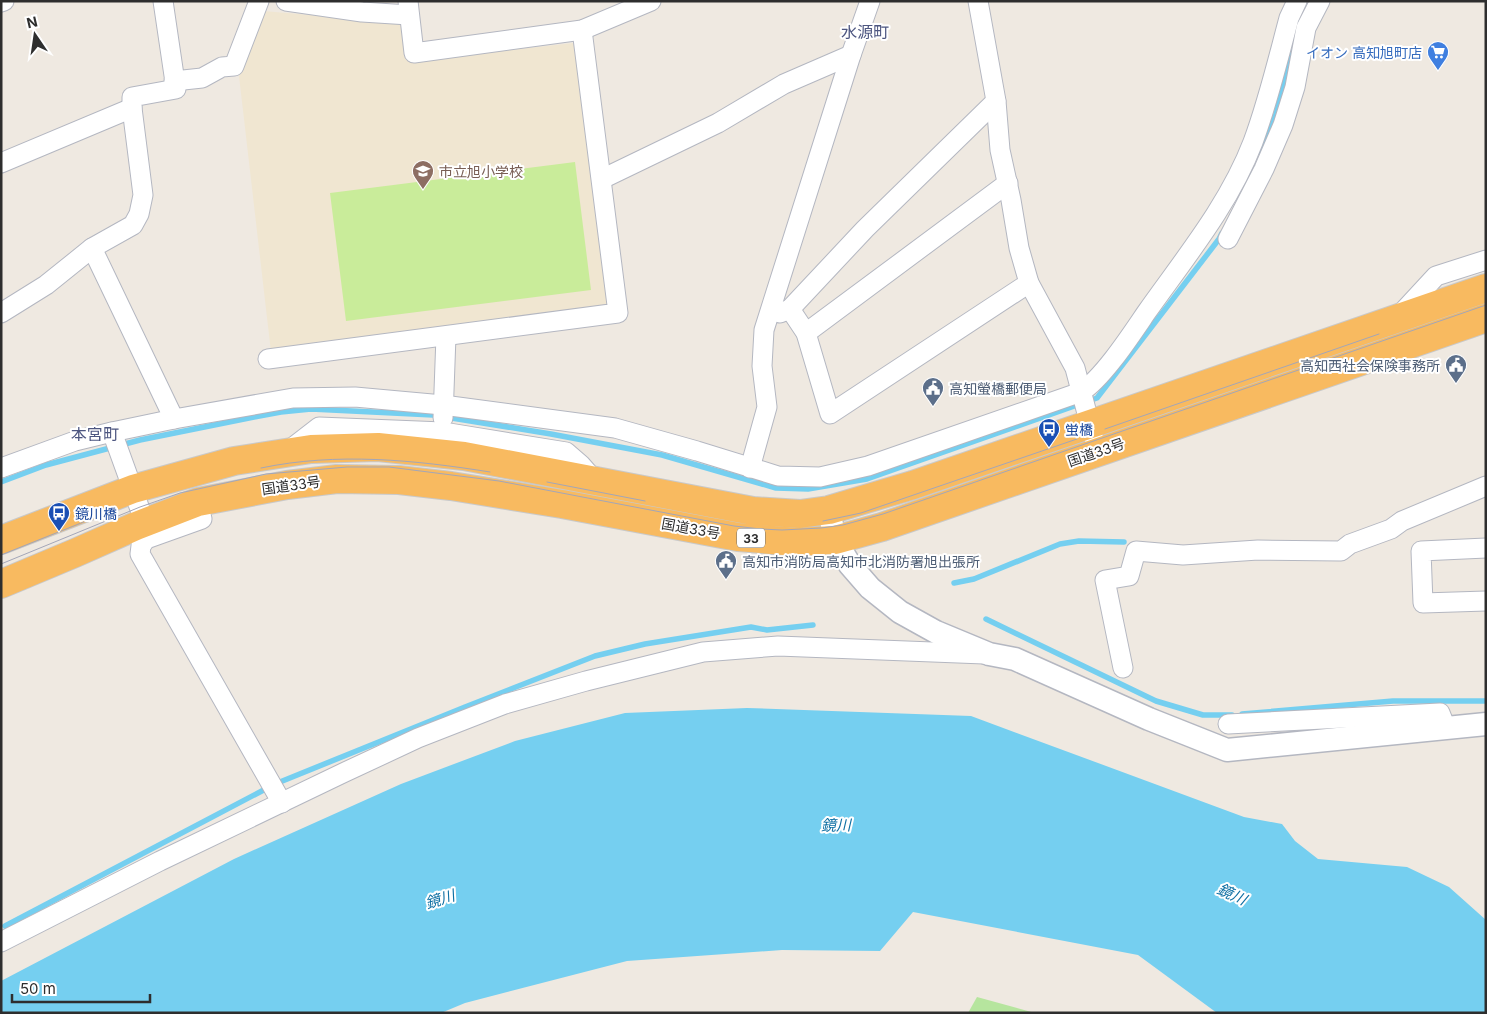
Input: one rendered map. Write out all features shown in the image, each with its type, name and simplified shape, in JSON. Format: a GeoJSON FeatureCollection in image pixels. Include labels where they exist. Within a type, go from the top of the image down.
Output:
{"type":"FeatureCollection","features":[{"type":"Feature","properties":{"kind":"highway","name":"国道33号"},"geometry":{"type":"LineString","coordinates":[[1,540],[133,489],[234,461],[311,449],[378,447],[464,456],[753,511],[800,514],[829,510],[913,485],[1085,405],[1397,318],[1486,288]]}},
{"type":"Feature","properties":{"kind":"highway","name":"国道33号"},"geometry":{"type":"LineString","coordinates":[[1,584],[145,522],[198,502],[287,485],[337,479],[399,480],[450,486],[552,502],[738,537],[797,542],[835,540],[882,527],[1486,318]]}},
{"type":"Feature","properties":{"kind":"street"},"geometry":{"type":"LineString","coordinates":[[1,313],[46,284],[92,248],[133,225],[139,214],[143,195],[132,97],[176,89],[163,1]]}},
{"type":"Feature","properties":{"kind":"street"},"geometry":{"type":"LineString","coordinates":[[174,81],[202,78],[222,67],[234,66],[258,1]]}},
{"type":"Feature","properties":{"kind":"street"},"geometry":{"type":"LineString","coordinates":[[286,1],[362,12],[408,8],[414,53],[582,30],[651,1]]}},
{"type":"Feature","properties":{"kind":"street"},"geometry":{"type":"LineString","coordinates":[[750,468],[767,406],[762,366],[764,330],[851,55],[870,1]]}},
{"type":"Feature","properties":{"kind":"street"},"geometry":{"type":"LineString","coordinates":[[978,1],[996,101],[1000,150],[1008,183],[1019,248],[1030,283],[1075,368],[1098,451]]}},
{"type":"Feature","properties":{"kind":"street"},"geometry":{"type":"LineString","coordinates":[[1279,99],[1289,18],[1297,1]]}},
{"type":"Feature","properties":{"kind":"street"},"geometry":{"type":"LineString","coordinates":[[287,452],[319,427],[443,418],[615,428],[778,476],[820,477],[852,470],[1085,405],[1098,378],[1140,322],[1218,234],[1232,185],[1252,143],[1279,99],[1295,87],[1306,28],[1320,1]]}},
{"type":"Feature","properties":{"kind":"street"},"geometry":{"type":"LineString","coordinates":[[268,359],[618,313],[582,30]]}},
{"type":"Feature","properties":{"kind":"street"},"geometry":{"type":"LineString","coordinates":[[602,179],[718,123],[784,84],[851,55]]}},
{"type":"Feature","properties":{"kind":"street"},"geometry":{"type":"LineString","coordinates":[[768,318],[790,309],[865,229],[996,101]]}},
{"type":"Feature","properties":{"kind":"street"},"geometry":{"type":"LineString","coordinates":[[1,163],[132,108]]}},
{"type":"Feature","properties":{"kind":"street"},"geometry":{"type":"LineString","coordinates":[[806,333],[1008,183]]}},
{"type":"Feature","properties":{"kind":"street"},"geometry":{"type":"LineString","coordinates":[[92,248],[174,419]]}},
{"type":"Feature","properties":{"kind":"street"},"geometry":{"type":"LineString","coordinates":[[1397,318],[1436,276],[1486,260]]}},
{"type":"Feature","properties":{"kind":"street"},"geometry":{"type":"LineString","coordinates":[[790,309],[806,333],[830,414],[1030,283]]}},
{"type":"Feature","properties":{"kind":"street"},"geometry":{"type":"LineString","coordinates":[[443,418],[446,336]]}},
{"type":"Feature","properties":{"kind":"street"},"geometry":{"type":"LineString","coordinates":[[1,468],[75,441],[115,442],[174,419],[293,398],[355,397],[443,418],[566,452],[595,481]]}},
{"type":"Feature","properties":{"kind":"street"},"geometry":{"type":"LineString","coordinates":[[115,442],[145,522]]}},
{"type":"Feature","properties":{"kind":"street"},"geometry":{"type":"LineString","coordinates":[[1123,668],[1105,580],[1129,576],[1136,551],[1183,555],[1258,550],[1342,551],[1350,544],[1390,529],[1402,521],[1486,486]]}},
{"type":"Feature","properties":{"kind":"street"},"geometry":{"type":"LineString","coordinates":[[198,502],[202,519],[146,539],[141,546],[140,554],[282,803]]}},
{"type":"Feature","properties":{"kind":"street"},"geometry":{"type":"LineString","coordinates":[[829,510],[835,540],[850,565],[870,588],[900,612],[936,632],[989,654]]}},
{"type":"Feature","properties":{"kind":"street"},"geometry":{"type":"LineString","coordinates":[[1486,548],[1421,551],[1423,603],[1486,601]]}},
{"type":"Feature","properties":{"kind":"street"},"geometry":{"type":"LineString","coordinates":[[1,942],[160,861],[418,738],[505,704],[586,680],[703,652],[778,646],[989,654],[1015,658],[1149,720],[1227,750],[1486,724]]}},
{"type":"Feature","properties":{"kind":"street"},"geometry":{"type":"LineString","coordinates":[[1228,724],[1440,713],[1446,728]]}},
{"type":"Feature","properties":{"kind":"shaded area","name":"市立旭小学校"},"geometry":{"type":"Polygon","coordinates":[[[263,11],[401,21],[408,61],[574,43],[609,305],[271,352],[239,76],[263,11]]]}},
{"type":"Feature","properties":{"kind":"green space"},"geometry":{"type":"Polygon","coordinates":[[[575,162],[591,290],[346,321],[330,193],[575,162]]]}},
{"type":"Feature","properties":{"kind":"green space"},"geometry":{"type":"Polygon","coordinates":[[[977,997],[1035,1013],[968,1013],[977,997]]]}},
{"type":"Feature","properties":{"kind":"water","name":"鏡川"},"geometry":{"type":"Polygon","coordinates":[[[747,708],[971,716],[1244,817],[1282,824],[1295,841],[1318,859],[1407,867],[1449,887],[1486,920],[1486,1013],[1217,1013],[1138,955],[913,912],[880,951],[782,950],[627,961],[465,1003],[441,1013],[1,1013],[1,981],[234,859],[401,784],[515,741],[625,713],[747,708]]]}},
{"type":"Feature","properties":{"kind":"waterway"},"geometry":{"type":"LineString","coordinates":[[1261,153],[1276,114],[1292,52]]}},
{"type":"Feature","properties":{"kind":"waterway"},"geometry":{"type":"LineString","coordinates":[[1,482],[46,465],[140,440],[281,412],[311,409],[433,415],[551,434],[662,455],[776,488],[808,489],[867,479],[1097,398],[1222,233]]}},
{"type":"Feature","properties":{"kind":"waterway"},"geometry":{"type":"LineString","coordinates":[[954,583],[974,579],[1060,544],[1079,541],[1124,542]]}},
{"type":"Feature","properties":{"kind":"waterway"},"geometry":{"type":"LineString","coordinates":[[986,619],[1156,701],[1203,715],[1232,715]]}},
{"type":"Feature","properties":{"kind":"waterway"},"geometry":{"type":"LineString","coordinates":[[5,926],[275,784],[595,656],[645,644],[751,627],[767,630],[813,625]]}},
{"type":"Feature","properties":{"kind":"waterway"},"geometry":{"type":"LineString","coordinates":[[1242,714],[1393,701],[1486,701]]}},
{"type":"Feature","properties":{"kind":"tram line"},"geometry":{"type":"LineString","coordinates":[[1,564],[140,507],[180,493],[266,474],[347,467],[389,467],[499,481],[734,526],[782,530],[843,525],[883,514],[1486,305]]}},
{"type":"Feature","properties":{"kind":"tram line"},"geometry":{"type":"LineString","coordinates":[[1105,429],[1379,334]]}},
{"type":"Feature","properties":{"kind":"tram line"},"geometry":{"type":"LineString","coordinates":[[823,521],[861,513],[1077,439]]}},
{"type":"Feature","properties":{"kind":"tram line"},"geometry":{"type":"LineString","coordinates":[[261,468],[318,460],[347,459],[405,461],[490,472]]}},
{"type":"Feature","properties":{"kind":"tram line"},"geometry":{"type":"LineString","coordinates":[[547,482],[645,501]]}},
{"type":"Feature","properties":{"kind":"tram line"},"geometry":{"type":"LineString","coordinates":[[1,555],[101,515]]}},
{"type":"Feature","properties":{"kind":"place","name":"イオン 高知旭町店"},"geometry":{"type":"Point","coordinates":[1438,71]}},
{"type":"Feature","properties":{"kind":"place","name":"市立旭小学校"},"geometry":{"type":"Point","coordinates":[423,190]}},
{"type":"Feature","properties":{"kind":"place","name":"高知西社会保険事務所"},"geometry":{"type":"Point","coordinates":[1456,384]}},
{"type":"Feature","properties":{"kind":"place","name":"高知螢橋郵便局"},"geometry":{"type":"Point","coordinates":[933,407]}},
{"type":"Feature","properties":{"kind":"place","name":"蛍橋"},"geometry":{"type":"Point","coordinates":[1049,448]}},
{"type":"Feature","properties":{"kind":"place","name":"鏡川橋"},"geometry":{"type":"Point","coordinates":[59,532]}},
{"type":"Feature","properties":{"kind":"place","name":"高知市消防局高知市北消防署旭出張所"},"geometry":{"type":"Point","coordinates":[726,580]}},
{"type":"Feature","properties":{"kind":"district","name":"水源町"},"geometry":{"type":"Point","coordinates":[865,32]}},
{"type":"Feature","properties":{"kind":"district","name":"本宮町"},"geometry":{"type":"Point","coordinates":[95,434]}}]}
